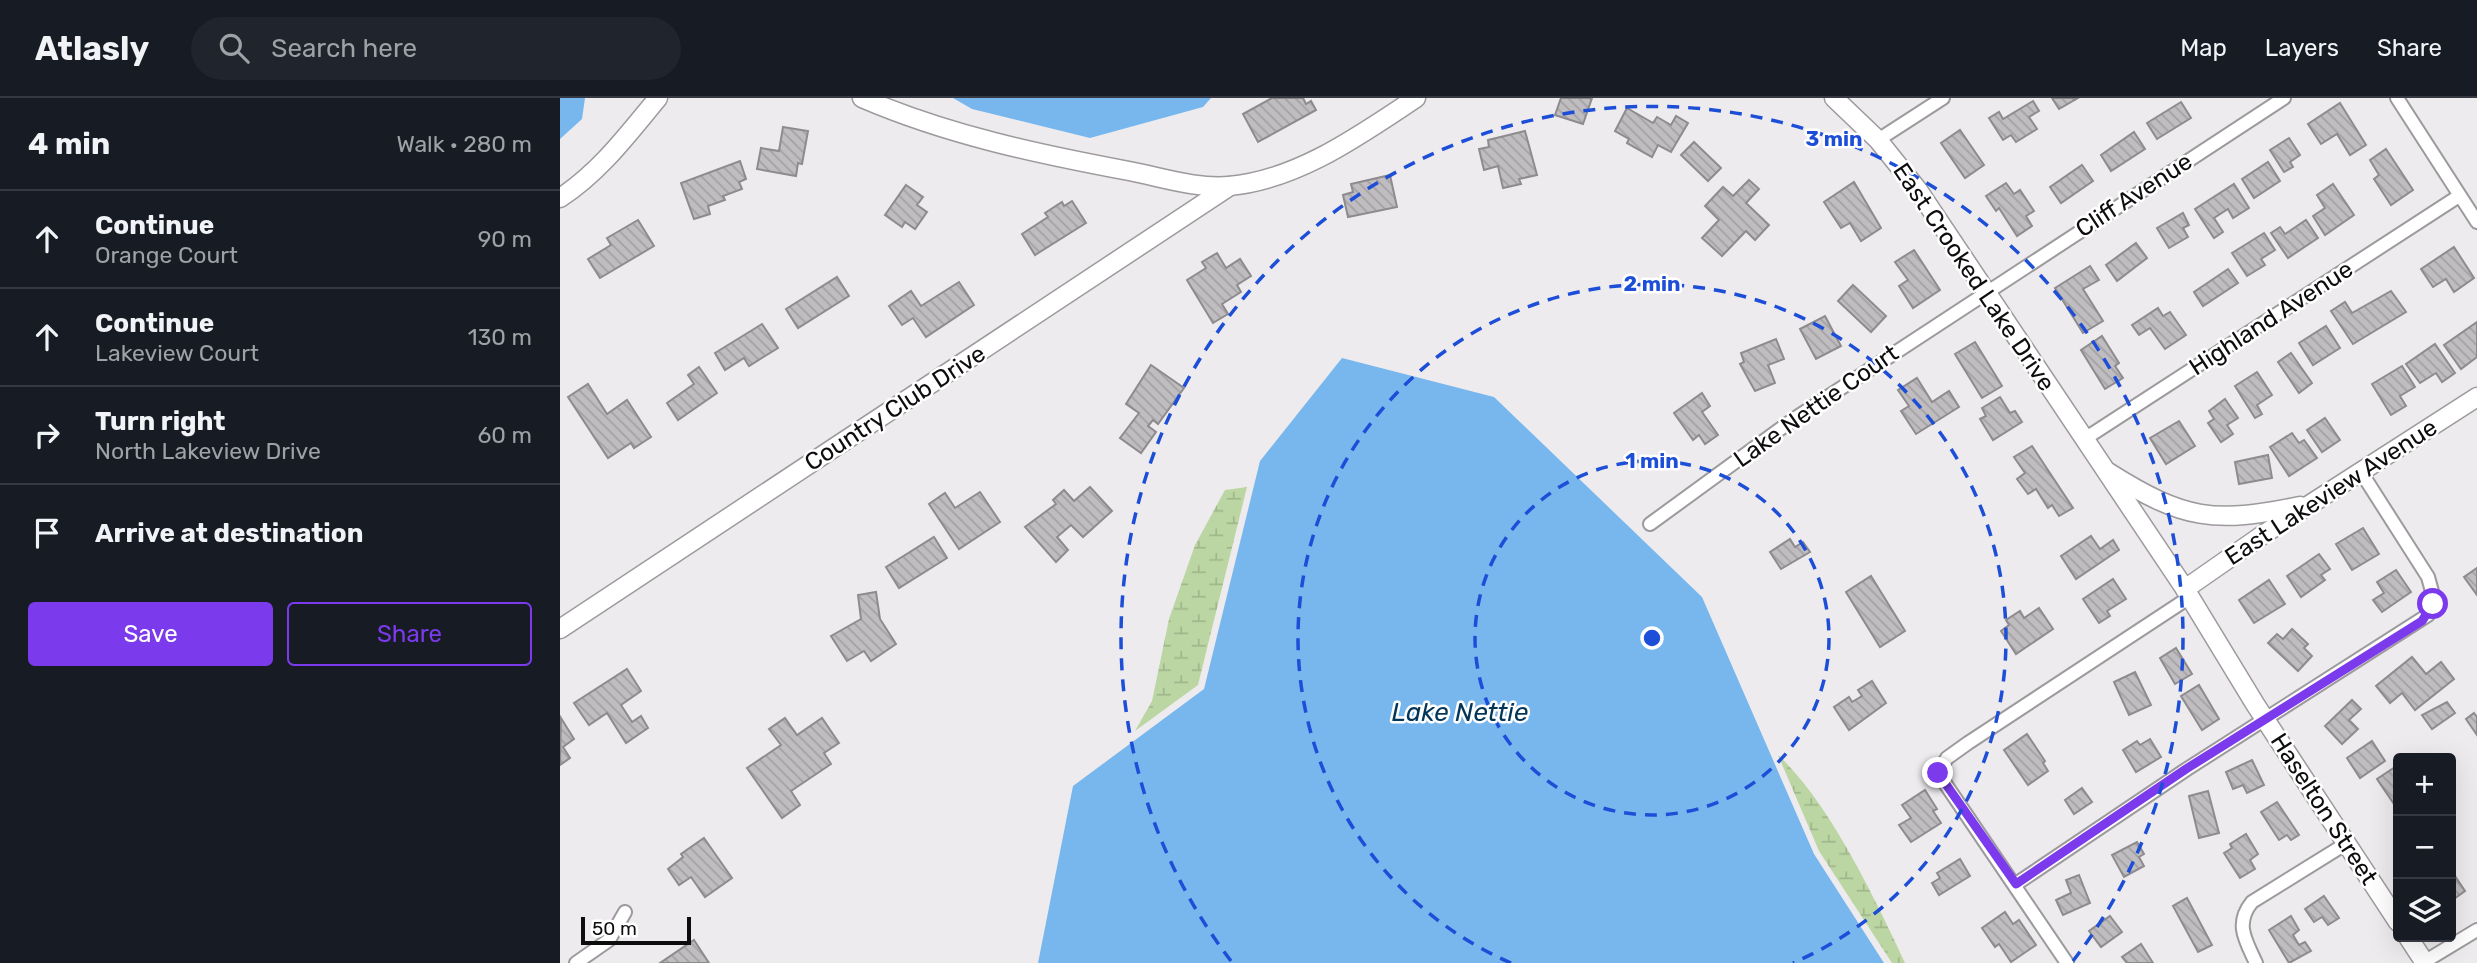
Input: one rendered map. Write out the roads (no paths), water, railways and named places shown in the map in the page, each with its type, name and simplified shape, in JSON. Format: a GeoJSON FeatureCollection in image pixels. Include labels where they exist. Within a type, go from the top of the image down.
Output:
{"type":"FeatureCollection","features":[{"type":"Feature","properties":{"kind":"street"},"geometry":{"type":"LineString","coordinates":[[560,198],[579,186],[609,157],[658,98]]}},
{"type":"Feature","properties":{"kind":"street"},"geometry":{"type":"LineString","coordinates":[[862,98],[985,142],[1017,150],[1172,179],[1230,186],[1269,177],[1308,163],[1360,135],[1416,98]]}},
{"type":"Feature","properties":{"kind":"street","name":"East Crooked Lake Drive"},"geometry":{"type":"LineString","coordinates":[[1834,98],[1878,140],[1917,190],[2188,593]]}},
{"type":"Feature","properties":{"kind":"street"},"geometry":{"type":"LineString","coordinates":[[1878,140],[1943,98]]}},
{"type":"Feature","properties":{"kind":"street","name":"Cliff Avenue"},"geometry":{"type":"LineString","coordinates":[[1986,293],[2284,98]]}},
{"type":"Feature","properties":{"kind":"street"},"geometry":{"type":"LineString","coordinates":[[2397,98],[2477,222]]}},
{"type":"Feature","properties":{"kind":"street","name":"Country Club Drive"},"geometry":{"type":"LineString","coordinates":[[560,629],[1230,186]]}},
{"type":"Feature","properties":{"kind":"street","name":"Highland Avenue"},"geometry":{"type":"LineString","coordinates":[[2083,440],[2459,196]]}},
{"type":"Feature","properties":{"kind":"street","name":"Lake Nettie Court"},"geometry":{"type":"LineString","coordinates":[[1650,524],[1794,419],[1986,293]]}},
{"type":"Feature","properties":{"kind":"street","name":"East Lakeview Avenue"},"geometry":{"type":"LineString","coordinates":[[2016,884],[1938,773],[1947,758],[2188,593],[2311,504],[2477,397]]}},
{"type":"Feature","properties":{"kind":"street","name":"East Crooked Lake Drive"},"geometry":{"type":"LineString","coordinates":[[2101,467],[2160,502],[2207,516],[2249,516],[2311,504]]}},
{"type":"Feature","properties":{"kind":"street"},"geometry":{"type":"LineString","coordinates":[[2067,963],[2016,884],[2265,720],[2422,621],[2433,604],[2428,577],[2415,551],[2361,472]]}},
{"type":"Feature","properties":{"kind":"street","name":"Haselton Street"},"geometry":{"type":"LineString","coordinates":[[2188,593],[2265,720],[2393,914]]}},
{"type":"Feature","properties":{"kind":"street"},"geometry":{"type":"LineString","coordinates":[[2256,963],[2242,932],[2245,911],[2252,902],[2347,843]]}},
{"type":"Feature","properties":{"kind":"street"},"geometry":{"type":"LineString","coordinates":[[576,963],[608,940],[625,912]]}},
{"type":"Feature","properties":{"kind":"street"},"geometry":{"type":"LineString","coordinates":[[2411,942],[2425,962],[2477,930]]}},
{"type":"Feature","properties":{"kind":"water"},"geometry":{"type":"Polygon","coordinates":[[[560,98],[585,98],[582,119],[560,139],[560,98]]]}},
{"type":"Feature","properties":{"kind":"water"},"geometry":{"type":"Polygon","coordinates":[[[953,98],[1211,98],[1203,107],[1090,138],[972,109],[953,98]]]}},
{"type":"Feature","properties":{"kind":"water","name":"Lake Nettie"},"geometry":{"type":"Polygon","coordinates":[[[1342,358],[1494,397],[1702,597],[1814,854],[1884,963],[1038,963],[1073,786],[1204,689],[1260,461],[1342,358]]]}}]}
